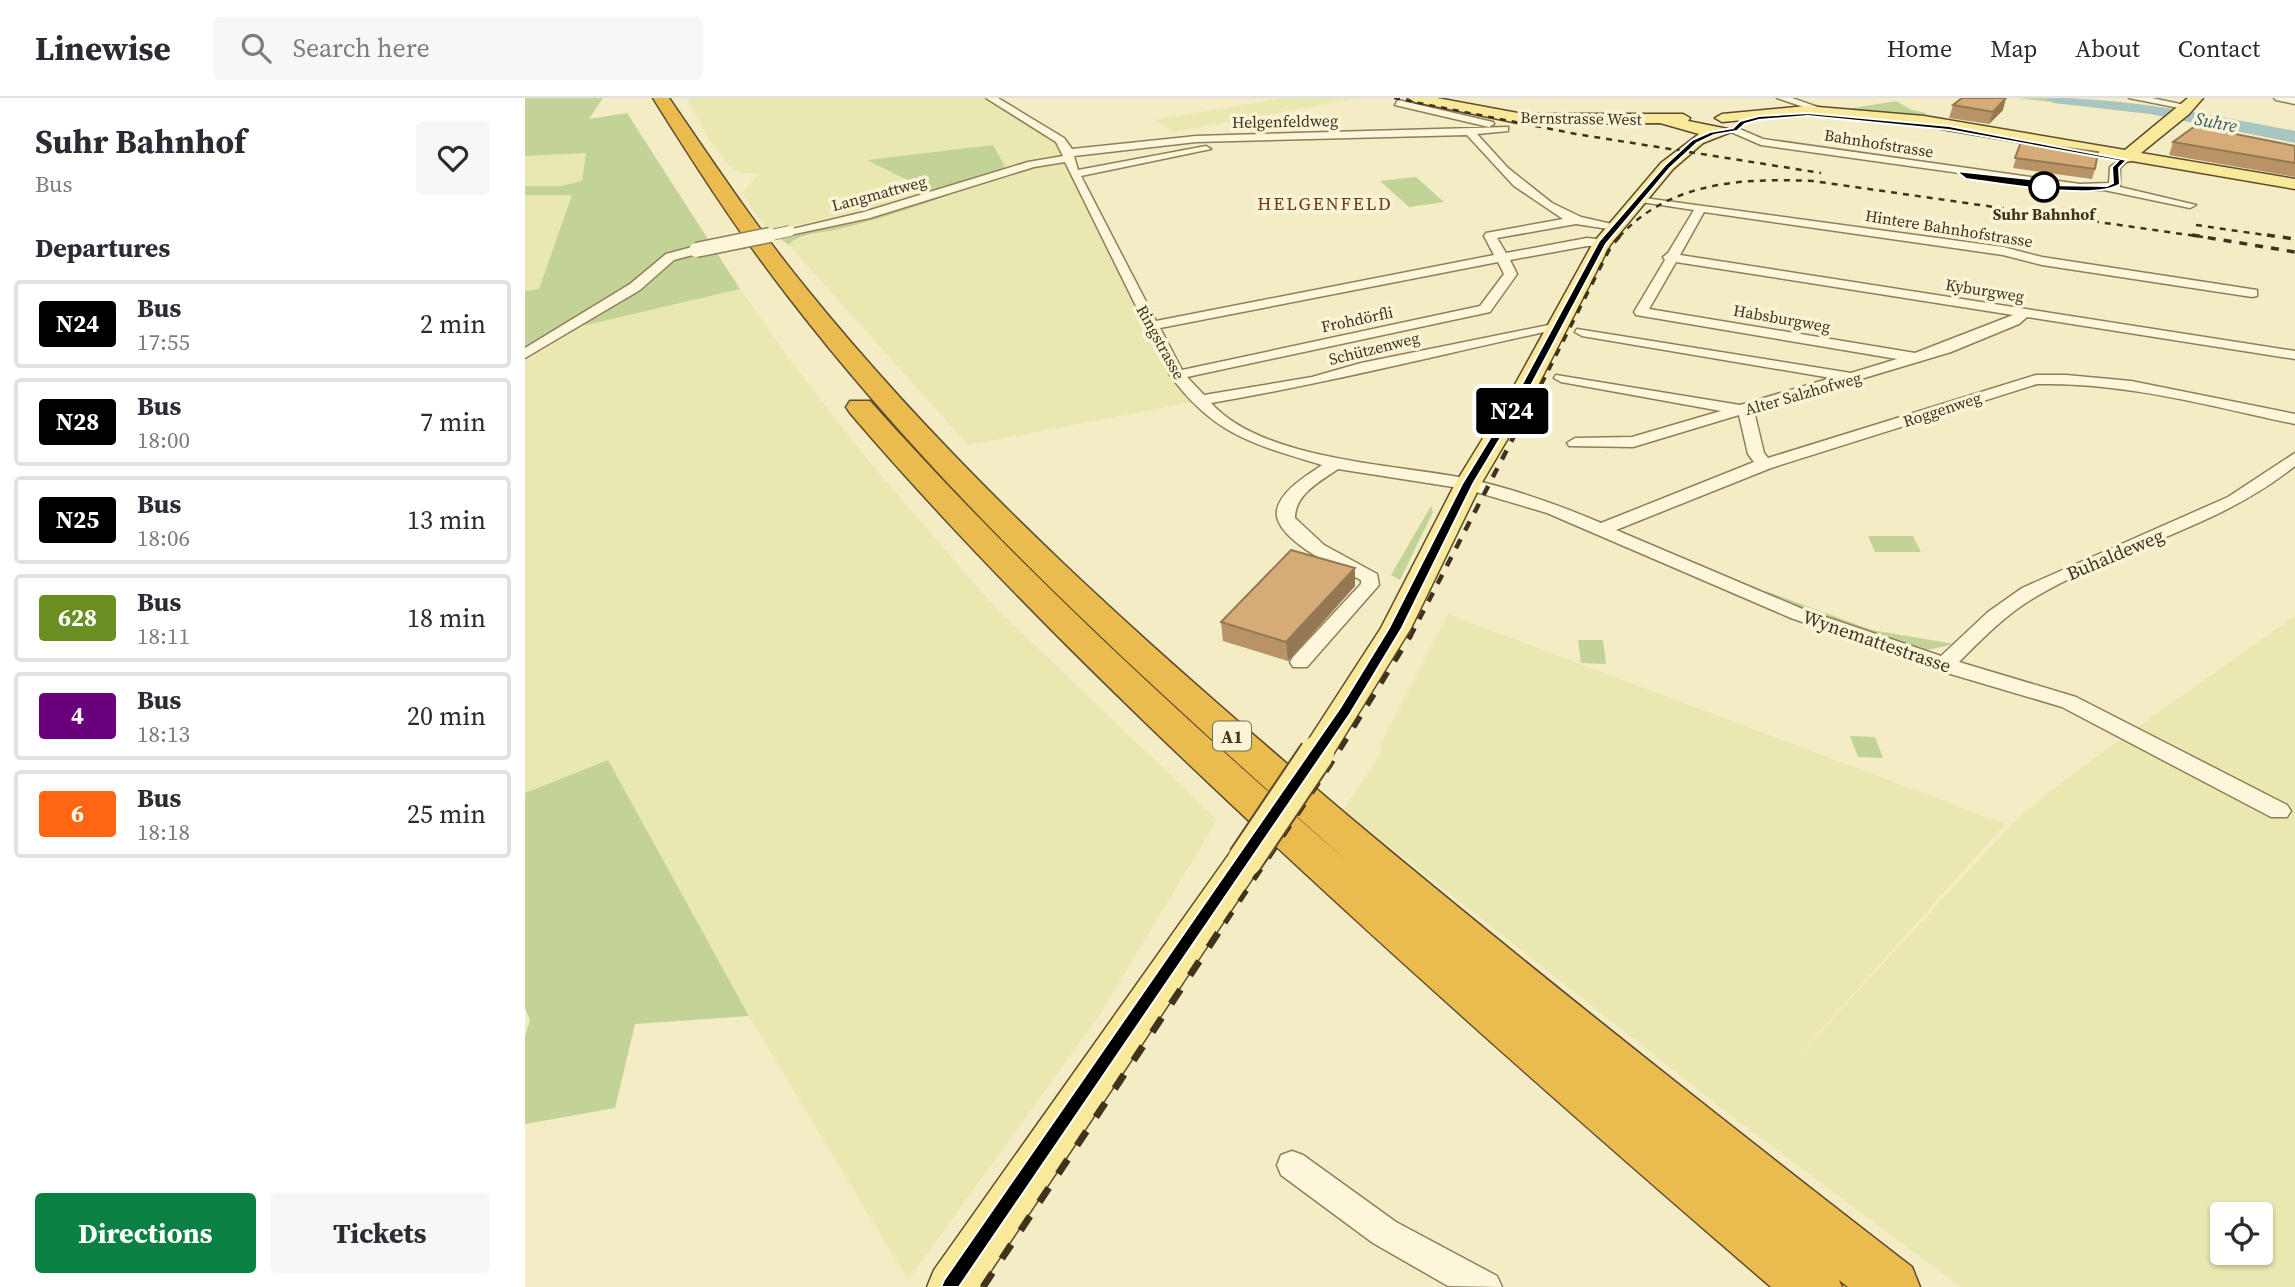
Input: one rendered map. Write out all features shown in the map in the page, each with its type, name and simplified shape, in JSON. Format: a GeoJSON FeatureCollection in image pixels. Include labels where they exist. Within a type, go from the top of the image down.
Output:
{"type":"FeatureCollection","features":[{"type":"Feature","properties":{"kind":"highway","name":"A1"},"geometry":{"type":"LineString","coordinates":[[642,98],[716,218],[791,322],[889,440],[1008,567],[1167,721],[1392,926],[1814,1287]]}},
{"type":"Feature","properties":{"kind":"highway","name":"A1"},"geometry":{"type":"LineString","coordinates":[[661,98],[759,244],[840,346],[924,440],[1058,575],[1208,715],[1427,905],[1635,1079],[1892,1287]]}},
{"type":"Feature","properties":{"kind":"main road","name":"Bernstrasse West"},"geometry":{"type":"LineString","coordinates":[[1415,98],[1523,119],[1664,119],[1696,128],[1720,125]]}},
{"type":"Feature","properties":{"kind":"main road"},"geometry":{"type":"LineString","coordinates":[[951,1287],[1317,753],[1396,628],[1468,484],[1602,243],[1696,128],[1720,125],[1792,104],[1823,104],[2127,158]]}},
{"type":"Feature","properties":{"kind":"main road"},"geometry":{"type":"LineString","coordinates":[[2127,158],[2185,109]]}},
{"type":"Feature","properties":{"kind":"main road"},"geometry":{"type":"LineString","coordinates":[[1720,125],[1737,127],[1791,115],[1848,116],[1968,131],[2217,170],[2295,186]]}},
{"type":"Feature","properties":{"kind":"street"},"geometry":{"type":"LineString","coordinates":[[991,98],[1057,138],[1068,155]]}},
{"type":"Feature","properties":{"kind":"street"},"geometry":{"type":"LineString","coordinates":[[2134,98],[2185,109]]}},
{"type":"Feature","properties":{"kind":"street"},"geometry":{"type":"LineString","coordinates":[[2279,98],[2295,102]]}},
{"type":"Feature","properties":{"kind":"street","name":"Helgenfeldweg"},"geometry":{"type":"LineString","coordinates":[[1068,155],[1164,141],[1470,132],[1504,128],[1398,103]]}},
{"type":"Feature","properties":{"kind":"street","name":"Bahnhofstrasse"},"geometry":{"type":"LineString","coordinates":[[1737,127],[1754,140],[1936,166],[1942,170],[2108,188],[2190,205]]}},
{"type":"Feature","properties":{"kind":"street"},"geometry":{"type":"LineString","coordinates":[[1470,132],[1486,154],[1512,180],[1576,220],[1615,226]]}},
{"type":"Feature","properties":{"kind":"street"},"geometry":{"type":"LineString","coordinates":[[1074,174],[1258,137]]}},
{"type":"Feature","properties":{"kind":"street","name":"Ringstrasse"},"geometry":{"type":"LineString","coordinates":[[1068,155],[1074,174],[1177,374],[1198,401],[1224,423],[1253,439],[1335,463],[1468,484]]}},
{"type":"Feature","properties":{"kind":"street","name":"Langmattweg"},"geometry":{"type":"LineString","coordinates":[[525,354],[635,287],[670,257],[866,215],[1068,155]]}},
{"type":"Feature","properties":{"kind":"street"},"geometry":{"type":"LineString","coordinates":[[2108,188],[2117,184],[2115,167],[2127,158]]}},
{"type":"Feature","properties":{"kind":"street","name":"Hintere Bahnhofstrasse"},"geometry":{"type":"LineString","coordinates":[[1641,198],[1700,209],[2003,251],[2042,261],[2252,293]]}},
{"type":"Feature","properties":{"kind":"street"},"geometry":{"type":"LineString","coordinates":[[1669,257],[1700,209]]}},
{"type":"Feature","properties":{"kind":"street","name":"Frohdörfli"},"geometry":{"type":"LineString","coordinates":[[1177,374],[1485,309],[1511,274],[1490,236],[1576,220]]}},
{"type":"Feature","properties":{"kind":"street","name":"Frohdörfli"},"geometry":{"type":"LineString","coordinates":[[1151,326],[1504,257],[1587,242],[1602,243]]}},
{"type":"Feature","properties":{"kind":"street","name":"Habsburgweg"},"geometry":{"type":"LineString","coordinates":[[1669,257],[1641,312],[1917,358]]}},
{"type":"Feature","properties":{"kind":"street","name":"Kyburgweg"},"geometry":{"type":"LineString","coordinates":[[1669,257],[2295,355]]}},
{"type":"Feature","properties":{"kind":"street","name":"Alter Salzhofweg"},"geometry":{"type":"LineString","coordinates":[[1576,443],[1633,442],[1746,411],[1917,358],[2014,321],[2022,314]]}},
{"type":"Feature","properties":{"kind":"street","name":"Schützenweg"},"geometry":{"type":"LineString","coordinates":[[1198,401],[1314,380],[1373,364],[1558,325]]}},
{"type":"Feature","properties":{"kind":"street"},"geometry":{"type":"LineString","coordinates":[[1582,332],[1855,378]]}},
{"type":"Feature","properties":{"kind":"street"},"geometry":{"type":"LineString","coordinates":[[1561,378],[1746,411],[1756,454],[1765,464]]}},
{"type":"Feature","properties":{"kind":"street","name":"Roggenweg"},"geometry":{"type":"LineString","coordinates":[[1602,529],[1765,464],[2020,383],[2057,378],[2119,385],[2295,419]]}},
{"type":"Feature","properties":{"kind":"street","name":"Buhaldeweg"},"geometry":{"type":"LineString","coordinates":[[1944,665],[1985,623],[2029,592],[2250,494],[2295,458]]}},
{"type":"Feature","properties":{"kind":"street"},"geometry":{"type":"LineString","coordinates":[[1300,662],[1370,585],[1370,578],[1299,537],[1285,517],[1285,510],[1296,495],[1335,463]]}},
{"type":"Feature","properties":{"kind":"street","name":"Wynemattestrasse"},"geometry":{"type":"LineString","coordinates":[[1468,484],[1553,509],[1785,609],[1944,665],[2069,702],[2279,811]]}},
{"type":"Feature","properties":{"kind":"street"},"geometry":{"type":"LineString","coordinates":[[1292,1165],[1380,1230],[1444,1268],[1486,1287]]}},
{"type":"Feature","properties":{"kind":"green space"},"geometry":{"type":"Polygon","coordinates":[[[525,98],[603,98],[589,119],[627,113],[740,289],[565,330],[525,354],[525,291],[539,289],[572,195],[525,195],[525,186],[561,186],[582,181],[586,153],[525,156],[525,98]]]}},
{"type":"Feature","properties":{"kind":"green space"},"geometry":{"type":"Polygon","coordinates":[[[687,98],[991,98],[1057,138],[1198,401],[968,445],[789,245],[801,238],[869,222],[980,185],[997,153],[993,146],[868,160],[902,178],[902,181],[923,194],[863,213],[768,231],[742,193],[757,176],[764,174],[744,173],[731,168],[710,141],[687,98]]]}},
{"type":"Feature","properties":{"kind":"green space"},"geometry":{"type":"Polygon","coordinates":[[[1283,98],[1357,98],[1174,132],[1155,120],[1283,98]]]}},
{"type":"Feature","properties":{"kind":"green space"},"geometry":{"type":"Polygon","coordinates":[[[2017,98],[2070,98],[2168,112],[2162,115],[2017,98]]]}},
{"type":"Feature","properties":{"kind":"green space"},"geometry":{"type":"Polygon","coordinates":[[[1896,101],[1912,110],[1927,113],[1918,118],[1847,109],[1896,101]]]}},
{"type":"Feature","properties":{"kind":"green space"},"geometry":{"type":"Polygon","coordinates":[[[2193,115],[2295,135],[2295,141],[2183,121],[2193,115]]]}},
{"type":"Feature","properties":{"kind":"green space"},"geometry":{"type":"Polygon","coordinates":[[[993,145],[1008,172],[904,211],[805,236],[789,245],[778,237],[935,194],[867,160],[993,145]]]}},
{"type":"Feature","properties":{"kind":"green space"},"geometry":{"type":"Polygon","coordinates":[[[587,152],[582,181],[561,186],[525,186],[525,156],[587,152]]]}},
{"type":"Feature","properties":{"kind":"green space"},"geometry":{"type":"Polygon","coordinates":[[[1416,177],[1444,202],[1409,207],[1380,181],[1416,177]]]}},
{"type":"Feature","properties":{"kind":"green space"},"geometry":{"type":"Polygon","coordinates":[[[525,195],[572,195],[539,289],[525,291],[525,195]]]}},
{"type":"Feature","properties":{"kind":"green space"},"geometry":{"type":"Polygon","coordinates":[[[740,289],[795,367],[871,464],[993,605],[1217,820],[1098,1017],[908,1280],[749,1016],[608,760],[525,793],[525,354],[565,330],[740,289]]]}},
{"type":"Feature","properties":{"kind":"green space"},"geometry":{"type":"Polygon","coordinates":[[[1431,506],[1433,512],[1400,580],[1391,575],[1431,506]]]}},
{"type":"Feature","properties":{"kind":"green space"},"geometry":{"type":"Polygon","coordinates":[[[1868,536],[1913,536],[1921,552],[1875,552],[1868,536]]]}},
{"type":"Feature","properties":{"kind":"green space"},"geometry":{"type":"Polygon","coordinates":[[[1766,591],[1872,630],[1954,644],[1928,650],[1911,647],[1774,597],[1766,591]]]}},
{"type":"Feature","properties":{"kind":"green space"},"geometry":{"type":"Polygon","coordinates":[[[1448,614],[2005,824],[1776,1080],[2010,826],[2048,793],[2129,733],[2295,616],[2295,1287],[1961,1287],[1738,1121],[1343,810],[1382,752],[1381,744],[1448,614]]]}},
{"type":"Feature","properties":{"kind":"green space"},"geometry":{"type":"Polygon","coordinates":[[[1578,640],[1603,640],[1606,664],[1581,663],[1578,640]]]}},
{"type":"Feature","properties":{"kind":"green space"},"geometry":{"type":"Polygon","coordinates":[[[1850,736],[1875,737],[1883,758],[1858,757],[1850,736]]]}},
{"type":"Feature","properties":{"kind":"green space"},"geometry":{"type":"Polygon","coordinates":[[[608,760],[749,1016],[635,1024],[615,1108],[525,1124],[525,1036],[530,1020],[525,1008],[525,793],[608,760]]]}},
{"type":"Feature","properties":{"kind":"building"},"geometry":{"type":"Polygon","coordinates":[[[1962,98],[2006,98],[1993,112],[1953,105],[1962,98]]]}},
{"type":"Feature","properties":{"kind":"building"},"geometry":{"type":"Polygon","coordinates":[[[2195,126],[2295,146],[2295,163],[2173,142],[2195,126]]]}},
{"type":"Feature","properties":{"kind":"building"},"geometry":{"type":"Polygon","coordinates":[[[2021,142],[2098,152],[2095,169],[2015,158],[2021,142]]]}},
{"type":"Feature","properties":{"kind":"building"},"geometry":{"type":"Polygon","coordinates":[[[1291,550],[1355,568],[1286,642],[1221,622],[1291,550]]]}},
{"type":"Feature","properties":{"kind":"waterway","name":"Suhre"},"geometry":{"type":"LineString","coordinates":[[2054,98],[2150,109],[2295,137]]}},
{"type":"Feature","properties":{"kind":"railway"},"geometry":{"type":"LineString","coordinates":[[1394,98],[1576,134],[1821,173]]}},
{"type":"Feature","properties":{"kind":"railway"},"geometry":{"type":"LineString","coordinates":[[1620,236],[1639,218],[1684,194],[1734,183],[1787,180],[1813,181],[2203,237]]}},
{"type":"Feature","properties":{"kind":"railway"},"geometry":{"type":"LineString","coordinates":[[2196,225],[2279,237]]}},
{"type":"Feature","properties":{"kind":"railway"},"geometry":{"type":"LineString","coordinates":[[2192,235],[2295,252]]}},
{"type":"Feature","properties":{"kind":"railway"},"geometry":{"type":"LineString","coordinates":[[2267,235],[2295,239]]}},
{"type":"Feature","properties":{"kind":"railway"},"geometry":{"type":"LineString","coordinates":[[1527,413],[1611,246],[1620,236]]}},
{"type":"Feature","properties":{"kind":"railway"},"geometry":{"type":"LineString","coordinates":[[1410,637],[1527,411]]}},
{"type":"Feature","properties":{"kind":"railway"},"geometry":{"type":"LineString","coordinates":[[1225,923],[1331,764],[1411,635]]}},
{"type":"Feature","properties":{"kind":"railway"},"geometry":{"type":"LineString","coordinates":[[983,1287],[1226,921]]}},
{"type":"Feature","properties":{"kind":"bus line","name":"N24"},"geometry":{"type":"LineString","coordinates":[[951,1287],[1345,711],[1396,628],[1468,484],[1519,399],[1602,243],[1667,166],[1694,142],[1712,133],[1735,130],[1742,122],[1759,118],[1808,114],[1949,128],[2124,160],[2115,167],[2117,184],[2108,188],[2061,185],[2048,187],[1966,177],[1958,172],[2039,182]]}},
{"type":"Feature","properties":{"kind":"place","name":"Suhr Bahnhof"},"geometry":{"type":"Point","coordinates":[2044,187]}},
{"type":"Feature","properties":{"kind":"district","name":"HELGENFELD"},"geometry":{"type":"Point","coordinates":[1325,203]}}]}
